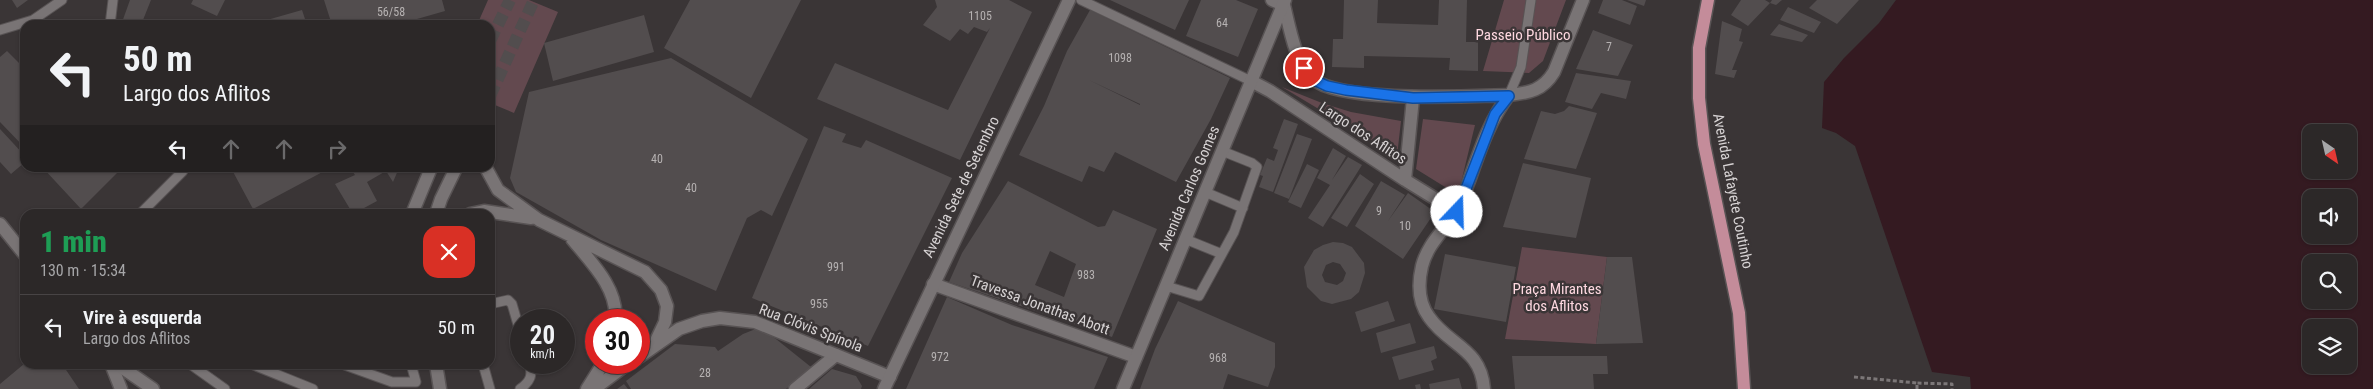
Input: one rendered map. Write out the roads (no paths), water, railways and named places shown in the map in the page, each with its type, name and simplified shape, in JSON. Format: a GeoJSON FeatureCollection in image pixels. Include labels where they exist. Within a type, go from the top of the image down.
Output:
{"type":"FeatureCollection","features":[{"type":"Feature","properties":{"kind":"main road","name":"Avenida Lafayete Coutinho"},"geometry":{"type":"LineString","coordinates":[[1708,0],[1699,48],[1699,98],[1704,144],[1739,312],[1744,389]]}},
{"type":"Feature","properties":{"kind":"street","name":"Avenida Sete de Setembro"},"geometry":{"type":"LineString","coordinates":[[887,383],[1069,0]]}},
{"type":"Feature","properties":{"kind":"street","name":"Largo dos Aflitos"},"geometry":{"type":"LineString","coordinates":[[1280,2],[1298,54],[1312,79],[1327,86],[1346,90],[1413,98],[1509,96],[1538,90],[1548,82],[1554,72],[1582,0]]}},
{"type":"Feature","properties":{"kind":"street","name":"Avenida Carlos Gomes"},"geometry":{"type":"LineString","coordinates":[[1123,389],[1251,81],[1280,2]]}},
{"type":"Feature","properties":{"kind":"street","name":"Largo dos Aflitos"},"geometry":{"type":"LineString","coordinates":[[1251,81],[1270,91],[1457,212]]}},
{"type":"Feature","properties":{"kind":"street"},"geometry":{"type":"LineString","coordinates":[[1484,389],[1483,376],[1479,364],[1428,317],[1421,303],[1419,292],[1422,267],[1428,249],[1457,212],[1495,114],[1509,96]]}},
{"type":"Feature","properties":{"kind":"street","name":"Largo dos Aflitos"},"geometry":{"type":"LineString","coordinates":[[1405,180],[1413,98]]}},
{"type":"Feature","properties":{"kind":"street"},"geometry":{"type":"LineString","coordinates":[[414,209],[429,172]]}},
{"type":"Feature","properties":{"kind":"street"},"geometry":{"type":"LineString","coordinates":[[438,209],[454,172]]}},
{"type":"Feature","properties":{"kind":"street"},"geometry":{"type":"LineString","coordinates":[[488,172],[498,190],[539,220],[645,272],[661,290],[667,306],[665,322],[652,347]]}},
{"type":"Feature","properties":{"kind":"street"},"geometry":{"type":"LineString","coordinates":[[495,213],[539,220]]}},
{"type":"Feature","properties":{"kind":"street"},"geometry":{"type":"LineString","coordinates":[[0,224],[20,249]]}},
{"type":"Feature","properties":{"kind":"street"},"geometry":{"type":"LineString","coordinates":[[570,236],[597,270],[611,292],[615,309]]}},
{"type":"Feature","properties":{"kind":"street","name":"Travessa Jonathas Abott"},"geometry":{"type":"LineString","coordinates":[[933,284],[1136,357]]}},
{"type":"Feature","properties":{"kind":"street","name":"Rua Clóvis Spínola"},"geometry":{"type":"LineString","coordinates":[[652,347],[679,329],[702,320],[720,318],[755,322],[836,355],[887,383]]}},
{"type":"Feature","properties":{"kind":"street"},"geometry":{"type":"LineString","coordinates":[[795,389],[836,355]]}},
{"type":"Feature","properties":{"kind":"street"},"geometry":{"type":"LineString","coordinates":[[113,369],[121,389]]}},
{"type":"Feature","properties":{"kind":"street"},"geometry":{"type":"LineString","coordinates":[[124,369],[153,389]]}},
{"type":"Feature","properties":{"kind":"street"},"geometry":{"type":"LineString","coordinates":[[437,369],[440,389]]}},
{"type":"Feature","properties":{"kind":"street"},"geometry":{"type":"LineString","coordinates":[[587,389],[596,374]]}},
{"type":"Feature","properties":{"kind":"street"},"geometry":{"type":"LineString","coordinates":[[594,389],[614,374]]}},
{"type":"Feature","properties":{"kind":"lane"},"geometry":{"type":"LineString","coordinates":[[37,20],[62,0]]}},
{"type":"Feature","properties":{"kind":"lane"},"geometry":{"type":"LineString","coordinates":[[111,20],[113,0]]}},
{"type":"Feature","properties":{"kind":"lane"},"geometry":{"type":"LineString","coordinates":[[1081,0],[1251,81]]}},
{"type":"Feature","properties":{"kind":"lane"},"geometry":{"type":"LineString","coordinates":[[1509,96],[1521,67],[1531,0]]}},
{"type":"Feature","properties":{"kind":"lane"},"geometry":{"type":"LineString","coordinates":[[0,30],[20,25]]}},
{"type":"Feature","properties":{"kind":"lane"},"geometry":{"type":"LineString","coordinates":[[1166,286],[1199,296],[1222,254],[1243,208],[1257,167],[1252,163],[1222,151]]}},
{"type":"Feature","properties":{"kind":"lane"},"geometry":{"type":"LineString","coordinates":[[145,209],[182,172]]}},
{"type":"Feature","properties":{"kind":"lane"},"geometry":{"type":"LineString","coordinates":[[1205,192],[1243,208]]}},
{"type":"Feature","properties":{"kind":"lane"},"geometry":{"type":"LineString","coordinates":[[1185,239],[1222,254]]}},
{"type":"Feature","properties":{"kind":"lane"},"geometry":{"type":"LineString","coordinates":[[495,303],[508,300],[513,309]]}},
{"type":"Feature","properties":{"kind":"lane"},"geometry":{"type":"LineString","coordinates":[[197,369],[225,389]]}},
{"type":"Feature","properties":{"kind":"lane"},"geometry":{"type":"LineString","coordinates":[[263,369],[313,389]]}},
{"type":"Feature","properties":{"kind":"lane"},"geometry":{"type":"LineString","coordinates":[[356,369],[392,382],[416,382],[412,369]]}},
{"type":"Feature","properties":{"kind":"lane"},"geometry":{"type":"LineString","coordinates":[[484,369],[490,389]]}},
{"type":"Feature","properties":{"kind":"lane"},"geometry":{"type":"LineString","coordinates":[[520,389],[528,383],[532,374]]}},
{"type":"Feature","properties":{"kind":"tunnel"},"geometry":{"type":"LineString","coordinates":[[495,31],[510,0]]}},
{"type":"Feature","properties":{"kind":"tunnel"},"geometry":{"type":"LineString","coordinates":[[495,85],[534,0]]}},
{"type":"Feature","properties":{"kind":"park label","name":"Passeio Público"},"geometry":{"type":"Point","coordinates":[1523,35]}},
{"type":"Feature","properties":{"kind":"park label","name":"Praça Mirantes dos Aflitos"},"geometry":{"type":"Point","coordinates":[1557,298]}}]}
